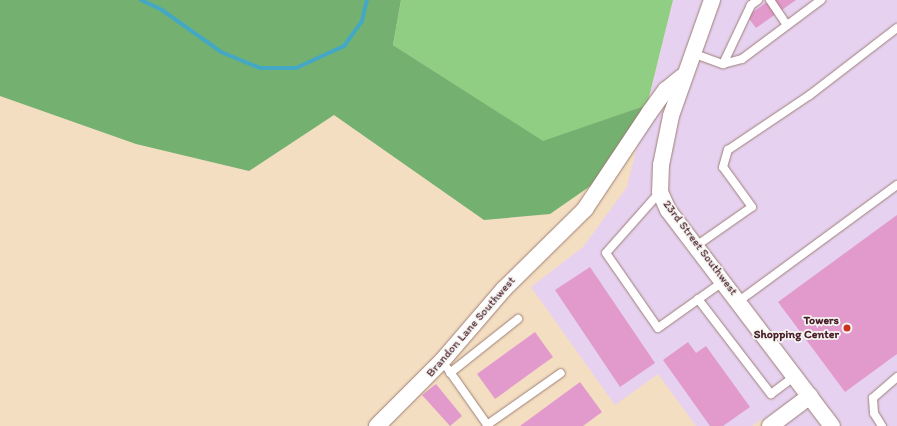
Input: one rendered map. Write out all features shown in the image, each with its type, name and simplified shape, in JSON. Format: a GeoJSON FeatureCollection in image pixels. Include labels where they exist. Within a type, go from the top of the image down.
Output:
{"type":"FeatureCollection","features":[{"type":"Feature","properties":{"kind":"street","name":"23rd Street Southwest"},"geometry":{"type":"LineString","coordinates":[[712,0],[682,77],[661,165],[660,192],[668,210],[724,281],[832,426]]}},
{"type":"Feature","properties":{"kind":"street","name":"Brandon Lane Southwest"},"geometry":{"type":"LineString","coordinates":[[377,426],[446,367],[504,289],[585,209],[649,113],[666,90],[682,77]]}},
{"type":"Feature","properties":{"kind":"street"},"geometry":{"type":"LineString","coordinates":[[770,426],[810,396]]}},
{"type":"Feature","properties":{"kind":"lane"},"geometry":{"type":"LineString","coordinates":[[724,64],[751,5],[758,0]]}},
{"type":"Feature","properties":{"kind":"lane"},"geometry":{"type":"LineString","coordinates":[[770,0],[787,25]]}},
{"type":"Feature","properties":{"kind":"lane"},"geometry":{"type":"LineString","coordinates":[[692,53],[724,64],[742,58],[787,25],[815,2]]}},
{"type":"Feature","properties":{"kind":"lane"},"geometry":{"type":"LineString","coordinates":[[696,246],[752,207],[723,167],[728,150],[810,95],[897,28]]}},
{"type":"Feature","properties":{"kind":"lane"},"geometry":{"type":"LineString","coordinates":[[739,301],[897,185]]}},
{"type":"Feature","properties":{"kind":"lane"},"geometry":{"type":"LineString","coordinates":[[660,192],[606,253],[658,328],[724,281]]}},
{"type":"Feature","properties":{"kind":"lane"},"geometry":{"type":"LineString","coordinates":[[698,299],[772,394],[795,376]]}},
{"type":"Feature","properties":{"kind":"lane"},"geometry":{"type":"LineString","coordinates":[[518,319],[446,367],[487,425],[561,373]]}},
{"type":"Feature","properties":{"kind":"lane"},"geometry":{"type":"LineString","coordinates":[[882,426],[874,413],[873,398],[897,377]]}},
{"type":"Feature","properties":{"kind":"shaded area"},"geometry":{"type":"Polygon","coordinates":[[[673,0],[897,0],[897,426],[768,426],[762,419],[752,426],[696,426],[658,374],[615,405],[531,287],[583,247],[627,187],[673,0]]]}},
{"type":"Feature","properties":{"kind":"green space"},"geometry":{"type":"Polygon","coordinates":[[[0,0],[401,0],[393,45],[543,141],[647,105],[599,180],[550,214],[484,220],[334,115],[249,171],[136,144],[0,96],[0,0]]]}},
{"type":"Feature","properties":{"kind":"green space"},"geometry":{"type":"Polygon","coordinates":[[[401,0],[673,0],[647,105],[543,142],[393,45],[401,0]]]}},
{"type":"Feature","properties":{"kind":"building"},"geometry":{"type":"Polygon","coordinates":[[[770,0],[796,0],[756,28],[747,16],[770,0]]]}},
{"type":"Feature","properties":{"kind":"building","name":"Towers Shopping Center"},"geometry":{"type":"Polygon","coordinates":[[[897,215],[897,354],[845,392],[778,302],[897,215]]]}},
{"type":"Feature","properties":{"kind":"building"},"geometry":{"type":"Polygon","coordinates":[[[590,267],[655,363],[620,387],[555,290],[590,267]]]}},
{"type":"Feature","properties":{"kind":"building"},"geometry":{"type":"Polygon","coordinates":[[[535,332],[553,357],[495,399],[477,374],[535,332]]]}},
{"type":"Feature","properties":{"kind":"building"},"geometry":{"type":"Polygon","coordinates":[[[688,342],[696,353],[706,346],[750,407],[723,426],[710,426],[663,360],[688,342]]]}},
{"type":"Feature","properties":{"kind":"building"},"geometry":{"type":"Polygon","coordinates":[[[580,382],[602,412],[583,426],[520,426],[580,382]]]}},
{"type":"Feature","properties":{"kind":"building"},"geometry":{"type":"Polygon","coordinates":[[[436,384],[462,416],[450,426],[422,395],[436,384]]]}},
{"type":"Feature","properties":{"kind":"waterway"},"geometry":{"type":"LineString","coordinates":[[141,0],[162,10],[221,52],[260,68],[296,68],[344,46],[362,21],[367,0]]}},
{"type":"Feature","properties":{"kind":"place","name":"Towers Shopping Center"},"geometry":{"type":"Point","coordinates":[847,328]}}]}
